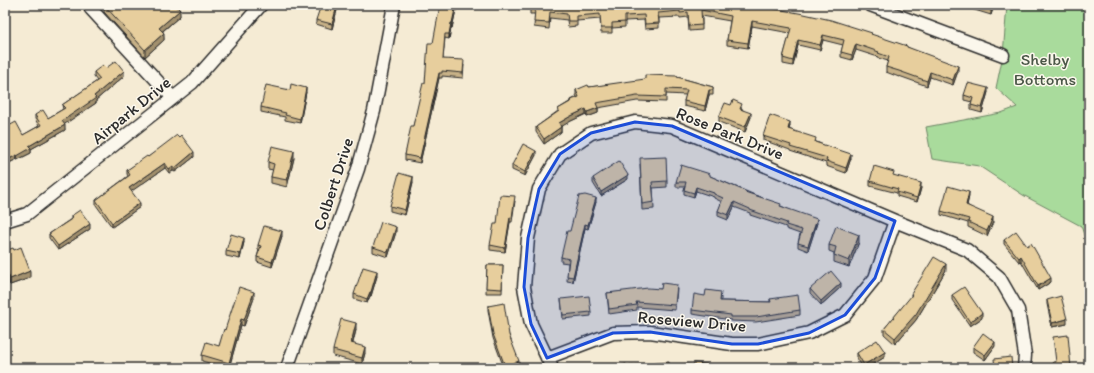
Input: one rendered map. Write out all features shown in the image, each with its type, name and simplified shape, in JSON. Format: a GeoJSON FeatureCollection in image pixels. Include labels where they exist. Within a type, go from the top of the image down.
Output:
{"type":"FeatureCollection","features":[{"type":"Feature","properties":{"kind":"street"},"geometry":{"type":"LineString","coordinates":[[90,5],[91,9],[173,98]]}},
{"type":"Feature","properties":{"kind":"street","name":"Airpark Drive"},"geometry":{"type":"LineString","coordinates":[[5,222],[27,214],[192,83],[261,5]]}},
{"type":"Feature","properties":{"kind":"street","name":"Colbert Drive"},"geometry":{"type":"LineString","coordinates":[[287,368],[358,169],[374,111],[394,5]]}},
{"type":"Feature","properties":{"kind":"street"},"geometry":{"type":"LineString","coordinates":[[870,5],[1003,55]]}},
{"type":"Feature","properties":{"kind":"street","name":"Rose Park Drive"},"geometry":{"type":"LineString","coordinates":[[549,363],[531,324],[524,287],[528,238],[539,190],[560,154],[591,133],[635,122],[672,126],[895,222],[967,250],[999,277],[1018,310],[1025,355],[1024,368]]}},
{"type":"Feature","properties":{"kind":"street","name":"Roseview Drive"},"geometry":{"type":"LineString","coordinates":[[549,363],[613,333],[650,332],[732,344],[758,344],[808,333],[845,315],[875,278],[895,222]]}},
{"type":"Feature","properties":{"kind":"highlighted area"},"geometry":{"type":"Polygon","coordinates":[[[635,122],[672,126],[895,221],[875,278],[845,315],[809,333],[758,344],[732,344],[650,332],[613,333],[547,358],[531,324],[524,287],[528,238],[539,189],[560,154],[591,133],[635,122]]]}},
{"type":"Feature","properties":{"kind":"green space","name":"Shelby Bottoms"},"geometry":{"type":"Polygon","coordinates":[[[1007,5],[1089,5],[1089,249],[1081,226],[1023,195],[979,166],[932,159],[926,127],[1001,113],[1017,107],[996,88],[1003,55],[1007,5]]]}},
{"type":"Feature","properties":{"kind":"building"},"geometry":{"type":"Polygon","coordinates":[[[104,5],[139,5],[142,9],[146,5],[175,5],[180,10],[159,28],[164,33],[145,50],[104,5]]]}},
{"type":"Feature","properties":{"kind":"building"},"geometry":{"type":"Polygon","coordinates":[[[321,5],[337,6],[332,24],[316,20],[321,5]]]}},
{"type":"Feature","properties":{"kind":"building"},"geometry":{"type":"Polygon","coordinates":[[[440,5],[456,5],[449,34],[445,34],[443,59],[464,60],[463,73],[442,71],[442,73],[439,73],[420,158],[405,155],[411,126],[413,126],[423,83],[425,83],[428,43],[433,43],[440,5]]]}},
{"type":"Feature","properties":{"kind":"building"},"geometry":{"type":"Polygon","coordinates":[[[531,5],[754,5],[831,20],[872,33],[871,34],[958,66],[953,80],[930,72],[927,81],[886,67],[889,57],[856,44],[852,55],[841,52],[844,40],[823,35],[820,45],[798,40],[793,61],[783,58],[791,28],[752,21],[748,43],[727,40],[731,16],[701,10],[702,25],[689,26],[688,12],[680,13],[680,11],[658,13],[659,23],[645,24],[644,15],[625,16],[625,22],[612,23],[612,28],[601,28],[600,14],[577,16],[577,21],[568,21],[567,14],[550,12],[549,23],[534,22],[535,9],[530,9],[531,5]]]}},
{"type":"Feature","properties":{"kind":"building"},"geometry":{"type":"Polygon","coordinates":[[[972,5],[993,5],[991,10],[972,5]]]}},
{"type":"Feature","properties":{"kind":"building"},"geometry":{"type":"Polygon","coordinates":[[[116,61],[124,71],[94,96],[96,98],[62,121],[65,125],[29,146],[31,148],[5,161],[5,128],[16,122],[23,135],[41,125],[35,115],[43,110],[48,118],[65,108],[62,105],[100,79],[94,72],[103,65],[106,68],[116,61]]]}},
{"type":"Feature","properties":{"kind":"building"},"geometry":{"type":"Polygon","coordinates":[[[645,75],[677,76],[713,87],[713,90],[709,90],[705,106],[684,101],[687,90],[666,89],[666,97],[637,96],[596,103],[598,108],[587,112],[586,109],[571,116],[559,123],[561,127],[544,139],[536,127],[559,111],[558,109],[572,101],[571,100],[579,97],[576,90],[588,85],[589,87],[645,79],[645,75]]]}},
{"type":"Feature","properties":{"kind":"building"},"geometry":{"type":"Polygon","coordinates":[[[968,83],[988,88],[982,108],[971,105],[973,98],[964,95],[968,83]]]}},
{"type":"Feature","properties":{"kind":"building"},"geometry":{"type":"Polygon","coordinates":[[[291,84],[306,88],[300,119],[285,115],[286,113],[261,107],[266,85],[290,90],[291,84]]]}},
{"type":"Feature","properties":{"kind":"building"},"geometry":{"type":"Polygon","coordinates":[[[733,100],[742,104],[740,109],[751,113],[745,127],[719,117],[725,103],[731,105],[733,100]]]}},
{"type":"Feature","properties":{"kind":"building"},"geometry":{"type":"Polygon","coordinates":[[[770,115],[790,122],[788,129],[816,138],[815,142],[851,154],[846,168],[826,161],[827,158],[790,147],[791,145],[763,136],[770,115]]]}},
{"type":"Feature","properties":{"kind":"building"},"geometry":{"type":"Polygon","coordinates":[[[177,135],[179,137],[181,135],[194,152],[175,168],[173,166],[169,169],[165,163],[129,188],[140,203],[112,223],[96,200],[130,175],[127,170],[147,156],[148,157],[177,135]]]}},
{"type":"Feature","properties":{"kind":"building"},"geometry":{"type":"Polygon","coordinates":[[[523,144],[536,151],[525,172],[512,165],[523,144]]]}},
{"type":"Feature","properties":{"kind":"building"},"geometry":{"type":"Polygon","coordinates":[[[272,146],[294,151],[287,180],[271,177],[274,164],[268,162],[272,146]]]}},
{"type":"Feature","properties":{"kind":"building"},"geometry":{"type":"Polygon","coordinates":[[[666,157],[667,181],[652,182],[654,202],[642,204],[640,158],[666,157]]]}},
{"type":"Feature","properties":{"kind":"building"},"geometry":{"type":"Polygon","coordinates":[[[619,161],[628,175],[601,192],[593,178],[619,161]]]}},
{"type":"Feature","properties":{"kind":"building"},"geometry":{"type":"Polygon","coordinates":[[[681,165],[710,174],[710,176],[745,192],[781,204],[780,206],[817,219],[808,246],[798,243],[802,230],[786,225],[787,223],[750,210],[734,202],[728,215],[718,211],[723,198],[714,193],[696,187],[694,193],[684,190],[686,182],[676,182],[681,165]]]}},
{"type":"Feature","properties":{"kind":"building"},"geometry":{"type":"Polygon","coordinates":[[[874,166],[894,172],[893,175],[921,183],[917,198],[897,192],[898,189],[870,181],[874,166]]]}},
{"type":"Feature","properties":{"kind":"building"},"geometry":{"type":"Polygon","coordinates":[[[399,173],[413,177],[405,210],[390,206],[399,173]]]}},
{"type":"Feature","properties":{"kind":"building"},"geometry":{"type":"Polygon","coordinates":[[[948,186],[969,192],[966,205],[993,217],[987,231],[968,222],[969,219],[941,211],[948,186]]]}},
{"type":"Feature","properties":{"kind":"building"},"geometry":{"type":"Polygon","coordinates":[[[500,195],[515,196],[512,218],[510,217],[505,248],[490,245],[494,224],[497,224],[500,195]]]}},
{"type":"Feature","properties":{"kind":"building"},"geometry":{"type":"Polygon","coordinates":[[[585,195],[596,198],[588,225],[585,224],[573,277],[567,276],[569,259],[561,257],[567,231],[570,231],[579,196],[585,195]]]}},
{"type":"Feature","properties":{"kind":"building"},"geometry":{"type":"Polygon","coordinates":[[[80,210],[90,224],[58,246],[49,234],[73,218],[71,216],[80,210]]]}},
{"type":"Feature","properties":{"kind":"building"},"geometry":{"type":"Polygon","coordinates":[[[381,222],[396,227],[388,252],[373,247],[381,222]]]}},
{"type":"Feature","properties":{"kind":"building"},"geometry":{"type":"Polygon","coordinates":[[[264,226],[282,231],[272,262],[257,257],[261,246],[258,245],[264,226]]]}},
{"type":"Feature","properties":{"kind":"building"},"geometry":{"type":"Polygon","coordinates":[[[836,226],[859,235],[849,261],[834,255],[836,247],[829,245],[836,226]]]}},
{"type":"Feature","properties":{"kind":"building"},"geometry":{"type":"Polygon","coordinates":[[[1016,231],[1027,246],[1031,243],[1051,278],[1038,286],[1021,256],[1019,258],[1004,240],[1016,231]]]}},
{"type":"Feature","properties":{"kind":"building"},"geometry":{"type":"Polygon","coordinates":[[[231,234],[244,238],[240,254],[226,251],[231,234]]]}},
{"type":"Feature","properties":{"kind":"building"},"geometry":{"type":"Polygon","coordinates":[[[21,247],[30,271],[10,279],[7,270],[5,271],[5,251],[13,248],[14,250],[21,247]]]}},
{"type":"Feature","properties":{"kind":"building"},"geometry":{"type":"Polygon","coordinates":[[[934,257],[946,264],[916,314],[895,338],[884,329],[912,295],[911,294],[934,257]]]}},
{"type":"Feature","properties":{"kind":"building"},"geometry":{"type":"Polygon","coordinates":[[[487,265],[503,265],[502,289],[486,288],[487,265]]]}},
{"type":"Feature","properties":{"kind":"building"},"geometry":{"type":"Polygon","coordinates":[[[363,267],[377,271],[371,292],[367,299],[354,294],[363,267]]]}},
{"type":"Feature","properties":{"kind":"building"},"geometry":{"type":"Polygon","coordinates":[[[831,271],[841,283],[821,301],[810,289],[831,271]]]}},
{"type":"Feature","properties":{"kind":"building"},"geometry":{"type":"Polygon","coordinates":[[[662,283],[677,285],[675,305],[636,302],[637,305],[609,309],[607,293],[648,288],[661,289],[662,283]]]}},
{"type":"Feature","properties":{"kind":"building"},"geometry":{"type":"Polygon","coordinates":[[[239,287],[254,292],[244,320],[241,319],[229,363],[202,355],[206,342],[219,346],[239,287]]]}},
{"type":"Feature","properties":{"kind":"building"},"geometry":{"type":"Polygon","coordinates":[[[964,287],[982,313],[970,322],[952,295],[964,287]]]}},
{"type":"Feature","properties":{"kind":"building"},"geometry":{"type":"Polygon","coordinates":[[[706,290],[721,292],[720,301],[771,302],[770,299],[798,295],[800,310],[756,317],[731,317],[731,315],[692,310],[694,294],[705,296],[706,290]]]}},
{"type":"Feature","properties":{"kind":"building"},"geometry":{"type":"Polygon","coordinates":[[[589,296],[591,312],[563,315],[561,299],[589,296]]]}},
{"type":"Feature","properties":{"kind":"building"},"geometry":{"type":"Polygon","coordinates":[[[1061,296],[1067,319],[1052,323],[1047,300],[1061,296]]]}},
{"type":"Feature","properties":{"kind":"building"},"geometry":{"type":"Polygon","coordinates":[[[504,303],[509,335],[519,361],[505,366],[493,334],[488,306],[504,303]]]}},
{"type":"Feature","properties":{"kind":"building"},"geometry":{"type":"Polygon","coordinates":[[[341,319],[356,323],[351,343],[365,347],[362,358],[333,350],[341,319]]]}},
{"type":"Feature","properties":{"kind":"building"},"geometry":{"type":"Polygon","coordinates":[[[983,333],[995,342],[985,355],[973,347],[983,333]]]}},
{"type":"Feature","properties":{"kind":"building"},"geometry":{"type":"Polygon","coordinates":[[[1068,335],[1071,368],[1053,368],[1053,362],[1056,362],[1053,337],[1068,335]]]}},
{"type":"Feature","properties":{"kind":"building"},"geometry":{"type":"Polygon","coordinates":[[[877,340],[885,352],[864,365],[857,353],[877,340]]]}},
{"type":"Feature","properties":{"kind":"building"},"geometry":{"type":"Polygon","coordinates":[[[1011,357],[1012,368],[995,368],[994,359],[1011,357]]]}},
{"type":"Feature","properties":{"kind":"building"},"geometry":{"type":"Polygon","coordinates":[[[669,362],[669,368],[610,368],[626,364],[626,366],[669,362]]]}},
{"type":"Feature","properties":{"kind":"building"},"geometry":{"type":"Polygon","coordinates":[[[694,363],[707,364],[707,368],[685,368],[685,364],[694,365],[694,363]]]}}]}
